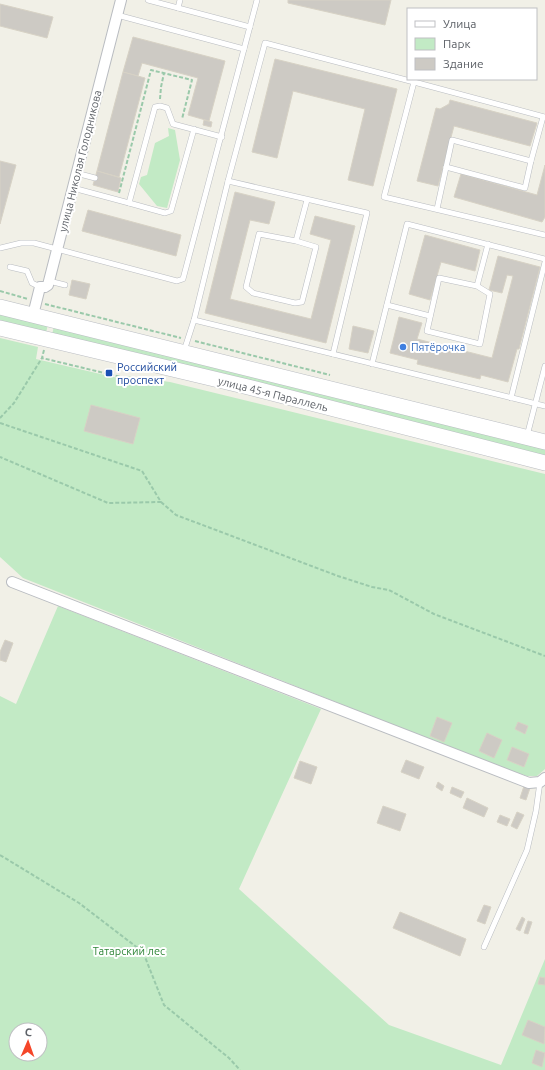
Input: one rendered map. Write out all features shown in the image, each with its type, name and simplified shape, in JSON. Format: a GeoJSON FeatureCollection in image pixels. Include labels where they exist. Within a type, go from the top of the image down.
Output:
{"type":"FeatureCollection","features":[{"type":"Feature","properties":{"kind":"main road","name":"улица 45-я Параллель"},"geometry":{"type":"LineString","coordinates":[[0,307],[34,308],[186,346],[545,442]]}},
{"type":"Feature","properties":{"kind":"main road","name":"улица 45-я Параллель"},"geometry":{"type":"LineString","coordinates":[[0,328],[248,387],[545,463]]}},
{"type":"Feature","properties":{"kind":"street","name":"улица Николая Голодникова"},"geometry":{"type":"LineString","coordinates":[[34,308],[57,250],[121,0]]}},
{"type":"Feature","properties":{"kind":"street"},"geometry":{"type":"LineString","coordinates":[[12,582],[529,783],[542,780]]}},
{"type":"Feature","properties":{"kind":"lane"},"geometry":{"type":"LineString","coordinates":[[148,0],[250,27]]}},
{"type":"Feature","properties":{"kind":"lane"},"geometry":{"type":"LineString","coordinates":[[178,8],[180,0]]}},
{"type":"Feature","properties":{"kind":"lane"},"geometry":{"type":"LineString","coordinates":[[0,248],[27,242],[176,281],[183,279],[222,137],[257,0]]}},
{"type":"Feature","properties":{"kind":"lane"},"geometry":{"type":"LineString","coordinates":[[117,15],[244,49]]}},
{"type":"Feature","properties":{"kind":"lane"},"geometry":{"type":"LineString","coordinates":[[186,346],[265,43],[544,117],[524,188],[446,167]]}},
{"type":"Feature","properties":{"kind":"lane"},"geometry":{"type":"LineString","coordinates":[[414,82],[384,197],[545,235]]}},
{"type":"Feature","properties":{"kind":"lane"},"geometry":{"type":"LineString","coordinates":[[129,203],[154,109],[157,106],[168,109],[173,124],[222,137]]}},
{"type":"Feature","properties":{"kind":"lane"},"geometry":{"type":"LineString","coordinates":[[73,188],[165,213],[171,211],[194,129]]}},
{"type":"Feature","properties":{"kind":"lane"},"geometry":{"type":"LineString","coordinates":[[437,209],[452,140],[531,161]]}},
{"type":"Feature","properties":{"kind":"lane"},"geometry":{"type":"LineString","coordinates":[[76,173],[95,178]]}},
{"type":"Feature","properties":{"kind":"lane"},"geometry":{"type":"LineString","coordinates":[[228,181],[367,213],[333,354]]}},
{"type":"Feature","properties":{"kind":"lane"},"geometry":{"type":"LineString","coordinates":[[296,241],[307,200]]}},
{"type":"Feature","properties":{"kind":"lane"},"geometry":{"type":"LineString","coordinates":[[372,364],[407,224],[545,259]]}},
{"type":"Feature","properties":{"kind":"lane"},"geometry":{"type":"LineString","coordinates":[[259,234],[296,241],[316,247],[302,302],[295,303],[253,293],[246,287],[259,234]]}},
{"type":"Feature","properties":{"kind":"lane"},"geometry":{"type":"LineString","coordinates":[[477,286],[488,244]]}},
{"type":"Feature","properties":{"kind":"lane"},"geometry":{"type":"LineString","coordinates":[[510,398],[545,262]]}},
{"type":"Feature","properties":{"kind":"lane"},"geometry":{"type":"LineString","coordinates":[[10,267],[27,271],[32,283],[65,285]]}},
{"type":"Feature","properties":{"kind":"lane"},"geometry":{"type":"LineString","coordinates":[[439,278],[477,286],[490,294],[480,344],[427,331],[439,278]]}},
{"type":"Feature","properties":{"kind":"lane"},"geometry":{"type":"LineString","coordinates":[[387,305],[430,316]]}},
{"type":"Feature","properties":{"kind":"lane"},"geometry":{"type":"LineString","coordinates":[[194,320],[545,406]]}},
{"type":"Feature","properties":{"kind":"lane"},"geometry":{"type":"LineString","coordinates":[[527,437],[545,366]]}},
{"type":"Feature","properties":{"kind":"lane"},"geometry":{"type":"LineString","coordinates":[[484,947],[526,850],[542,780]]}},
{"type":"Feature","properties":{"kind":"path"},"geometry":{"type":"LineString","coordinates":[[160,106],[161,87],[164,73]]}},
{"type":"Feature","properties":{"kind":"path"},"geometry":{"type":"LineString","coordinates":[[0,291],[34,308],[186,346],[336,376]]}},
{"type":"Feature","properties":{"kind":"path"},"geometry":{"type":"LineString","coordinates":[[0,418],[14,403],[42,358]]}},
{"type":"Feature","properties":{"kind":"path"},"geometry":{"type":"LineString","coordinates":[[0,423],[142,471],[161,502],[176,515],[338,576],[372,587],[389,590],[434,614],[545,656]]}},
{"type":"Feature","properties":{"kind":"path"},"geometry":{"type":"LineString","coordinates":[[0,457],[108,503],[161,502]]}},
{"type":"Feature","properties":{"kind":"path"},"geometry":{"type":"LineString","coordinates":[[0,854],[79,903],[143,952],[164,1005],[229,1058],[240,1070]]}},
{"type":"Feature","properties":{"kind":"green space"},"geometry":{"type":"Polygon","coordinates":[[[168,128],[175,130],[180,160],[167,208],[157,206],[139,184],[141,177],[147,175],[155,143],[169,136],[168,128]]]}},
{"type":"Feature","properties":{"kind":"green space"},"geometry":{"type":"Polygon","coordinates":[[[0,312],[48,324],[46,333],[0,322],[0,312]]]}},
{"type":"Feature","properties":{"kind":"green space"},"geometry":{"type":"Polygon","coordinates":[[[54,326],[545,449],[545,458],[52,335],[54,326]]]}},
{"type":"Feature","properties":{"kind":"green space"},"geometry":{"type":"Polygon","coordinates":[[[0,338],[38,347],[36,359],[122,379],[126,376],[170,382],[545,474],[545,769],[537,776],[527,776],[492,764],[23,578],[0,557],[0,338]]]}},
{"type":"Feature","properties":{"kind":"green space","name":"Татарский лес"},"geometry":{"type":"Polygon","coordinates":[[[58,606],[321,709],[239,889],[389,1025],[501,1065],[545,959],[545,1070],[0,1070],[0,696],[16,704],[58,606]]]}},
{"type":"Feature","properties":{"kind":"building"},"geometry":{"type":"Polygon","coordinates":[[[288,0],[391,0],[385,25],[288,3],[288,0]]]}},
{"type":"Feature","properties":{"kind":"building"},"geometry":{"type":"Polygon","coordinates":[[[0,4],[53,17],[47,38],[0,26],[0,4]]]}},
{"type":"Feature","properties":{"kind":"building"},"geometry":{"type":"Polygon","coordinates":[[[133,37],[225,61],[209,121],[188,115],[198,78],[142,63],[138,76],[123,72],[133,37]]]}},
{"type":"Feature","properties":{"kind":"building"},"geometry":{"type":"Polygon","coordinates":[[[275,59],[397,89],[373,186],[348,180],[365,109],[293,91],[277,158],[252,152],[275,59]]]}},
{"type":"Feature","properties":{"kind":"building"},"geometry":{"type":"Polygon","coordinates":[[[123,72],[145,78],[119,177],[97,171],[123,72]]]}},
{"type":"Feature","properties":{"kind":"building"},"geometry":{"type":"Polygon","coordinates":[[[450,100],[537,123],[530,146],[454,126],[438,186],[417,181],[436,108],[440,109],[449,104],[450,100]]]}},
{"type":"Feature","properties":{"kind":"building"},"geometry":{"type":"Polygon","coordinates":[[[204,120],[212,122],[211,127],[203,125],[204,120]]]}},
{"type":"Feature","properties":{"kind":"building"},"geometry":{"type":"Polygon","coordinates":[[[0,161],[16,165],[0,224],[0,161]]]}},
{"type":"Feature","properties":{"kind":"building"},"geometry":{"type":"Polygon","coordinates":[[[545,165],[545,217],[542,222],[454,197],[461,174],[537,195],[545,165]]]}},
{"type":"Feature","properties":{"kind":"building"},"geometry":{"type":"Polygon","coordinates":[[[97,171],[121,178],[118,192],[93,185],[97,171]]]}},
{"type":"Feature","properties":{"kind":"building"},"geometry":{"type":"Polygon","coordinates":[[[235,192],[275,202],[269,224],[250,220],[230,299],[311,319],[331,240],[310,234],[315,216],[355,226],[326,343],[205,313],[235,192]]]}},
{"type":"Feature","properties":{"kind":"building"},"geometry":{"type":"Polygon","coordinates":[[[88,210],[181,235],[176,256],[82,231],[88,210]]]}},
{"type":"Feature","properties":{"kind":"building"},"geometry":{"type":"Polygon","coordinates":[[[425,235],[480,250],[475,271],[441,262],[430,300],[409,294],[425,235]]]}},
{"type":"Feature","properties":{"kind":"building"},"geometry":{"type":"Polygon","coordinates":[[[498,256],[540,267],[519,349],[517,349],[508,382],[481,375],[480,379],[417,364],[418,360],[390,353],[399,317],[422,323],[417,339],[492,358],[513,276],[507,275],[502,293],[489,290],[498,256]]]}},
{"type":"Feature","properties":{"kind":"building"},"geometry":{"type":"Polygon","coordinates":[[[72,280],[90,284],[86,299],[69,295],[72,280]]]}},
{"type":"Feature","properties":{"kind":"building"},"geometry":{"type":"Polygon","coordinates":[[[353,326],[374,331],[368,353],[349,349],[353,326]]]}},
{"type":"Feature","properties":{"kind":"building"},"geometry":{"type":"Polygon","coordinates":[[[91,405],[140,418],[133,444],[84,431],[91,405]]]}},
{"type":"Feature","properties":{"kind":"building"},"geometry":{"type":"Polygon","coordinates":[[[5,640],[13,643],[6,662],[0,660],[0,652],[5,640]]]}},
{"type":"Feature","properties":{"kind":"building"},"geometry":{"type":"Polygon","coordinates":[[[437,717],[452,723],[444,742],[430,736],[437,717]]]}},
{"type":"Feature","properties":{"kind":"building"},"geometry":{"type":"Polygon","coordinates":[[[518,722],[528,726],[525,734],[515,729],[518,722]]]}},
{"type":"Feature","properties":{"kind":"building"},"geometry":{"type":"Polygon","coordinates":[[[487,733],[502,740],[494,758],[479,751],[487,733]]]}},
{"type":"Feature","properties":{"kind":"building"},"geometry":{"type":"Polygon","coordinates":[[[512,747],[529,754],[524,767],[507,760],[512,747]]]}},
{"type":"Feature","properties":{"kind":"building"},"geometry":{"type":"Polygon","coordinates":[[[406,760],[424,767],[419,779],[401,772],[406,760]]]}},
{"type":"Feature","properties":{"kind":"building"},"geometry":{"type":"Polygon","coordinates":[[[300,761],[317,767],[311,784],[294,778],[300,761]]]}},
{"type":"Feature","properties":{"kind":"building"},"geometry":{"type":"Polygon","coordinates":[[[438,782],[444,786],[442,791],[436,787],[438,782]]]}},
{"type":"Feature","properties":{"kind":"building"},"geometry":{"type":"Polygon","coordinates":[[[524,786],[530,788],[526,800],[520,798],[524,786]]]}},
{"type":"Feature","properties":{"kind":"building"},"geometry":{"type":"Polygon","coordinates":[[[452,787],[464,792],[461,798],[450,793],[452,787]]]}},
{"type":"Feature","properties":{"kind":"building"},"geometry":{"type":"Polygon","coordinates":[[[467,798],[488,808],[484,817],[463,808],[467,798]]]}},
{"type":"Feature","properties":{"kind":"building"},"geometry":{"type":"Polygon","coordinates":[[[383,806],[406,814],[400,831],[377,823],[383,806]]]}},
{"type":"Feature","properties":{"kind":"building"},"geometry":{"type":"Polygon","coordinates":[[[517,812],[524,815],[517,829],[511,826],[517,812]]]}},
{"type":"Feature","properties":{"kind":"building"},"geometry":{"type":"Polygon","coordinates":[[[500,815],[510,819],[507,826],[497,822],[500,815]]]}},
{"type":"Feature","properties":{"kind":"building"},"geometry":{"type":"Polygon","coordinates":[[[484,905],[491,907],[485,924],[477,921],[484,905]]]}},
{"type":"Feature","properties":{"kind":"building"},"geometry":{"type":"Polygon","coordinates":[[[400,912],[466,939],[460,956],[393,928],[400,912]]]}},
{"type":"Feature","properties":{"kind":"building"},"geometry":{"type":"Polygon","coordinates":[[[522,917],[525,919],[520,931],[516,929],[522,917]]]}},
{"type":"Feature","properties":{"kind":"building"},"geometry":{"type":"Polygon","coordinates":[[[528,921],[532,922],[528,934],[524,933],[528,921]]]}},
{"type":"Feature","properties":{"kind":"building"},"geometry":{"type":"Polygon","coordinates":[[[540,977],[545,978],[545,985],[538,984],[540,977]]]}},
{"type":"Feature","properties":{"kind":"building"},"geometry":{"type":"Polygon","coordinates":[[[528,1020],[545,1027],[544,1044],[522,1035],[528,1020]]]}},
{"type":"Feature","properties":{"kind":"building"},"geometry":{"type":"Polygon","coordinates":[[[536,1050],[545,1053],[542,1067],[532,1063],[536,1050]]]}},
{"type":"Feature","properties":{"kind":"place","name":"Пятёрочка"},"geometry":{"type":"Point","coordinates":[403,347]}},
{"type":"Feature","properties":{"kind":"place","name":"Российский проспект"},"geometry":{"type":"Point","coordinates":[109,373]}}]}
